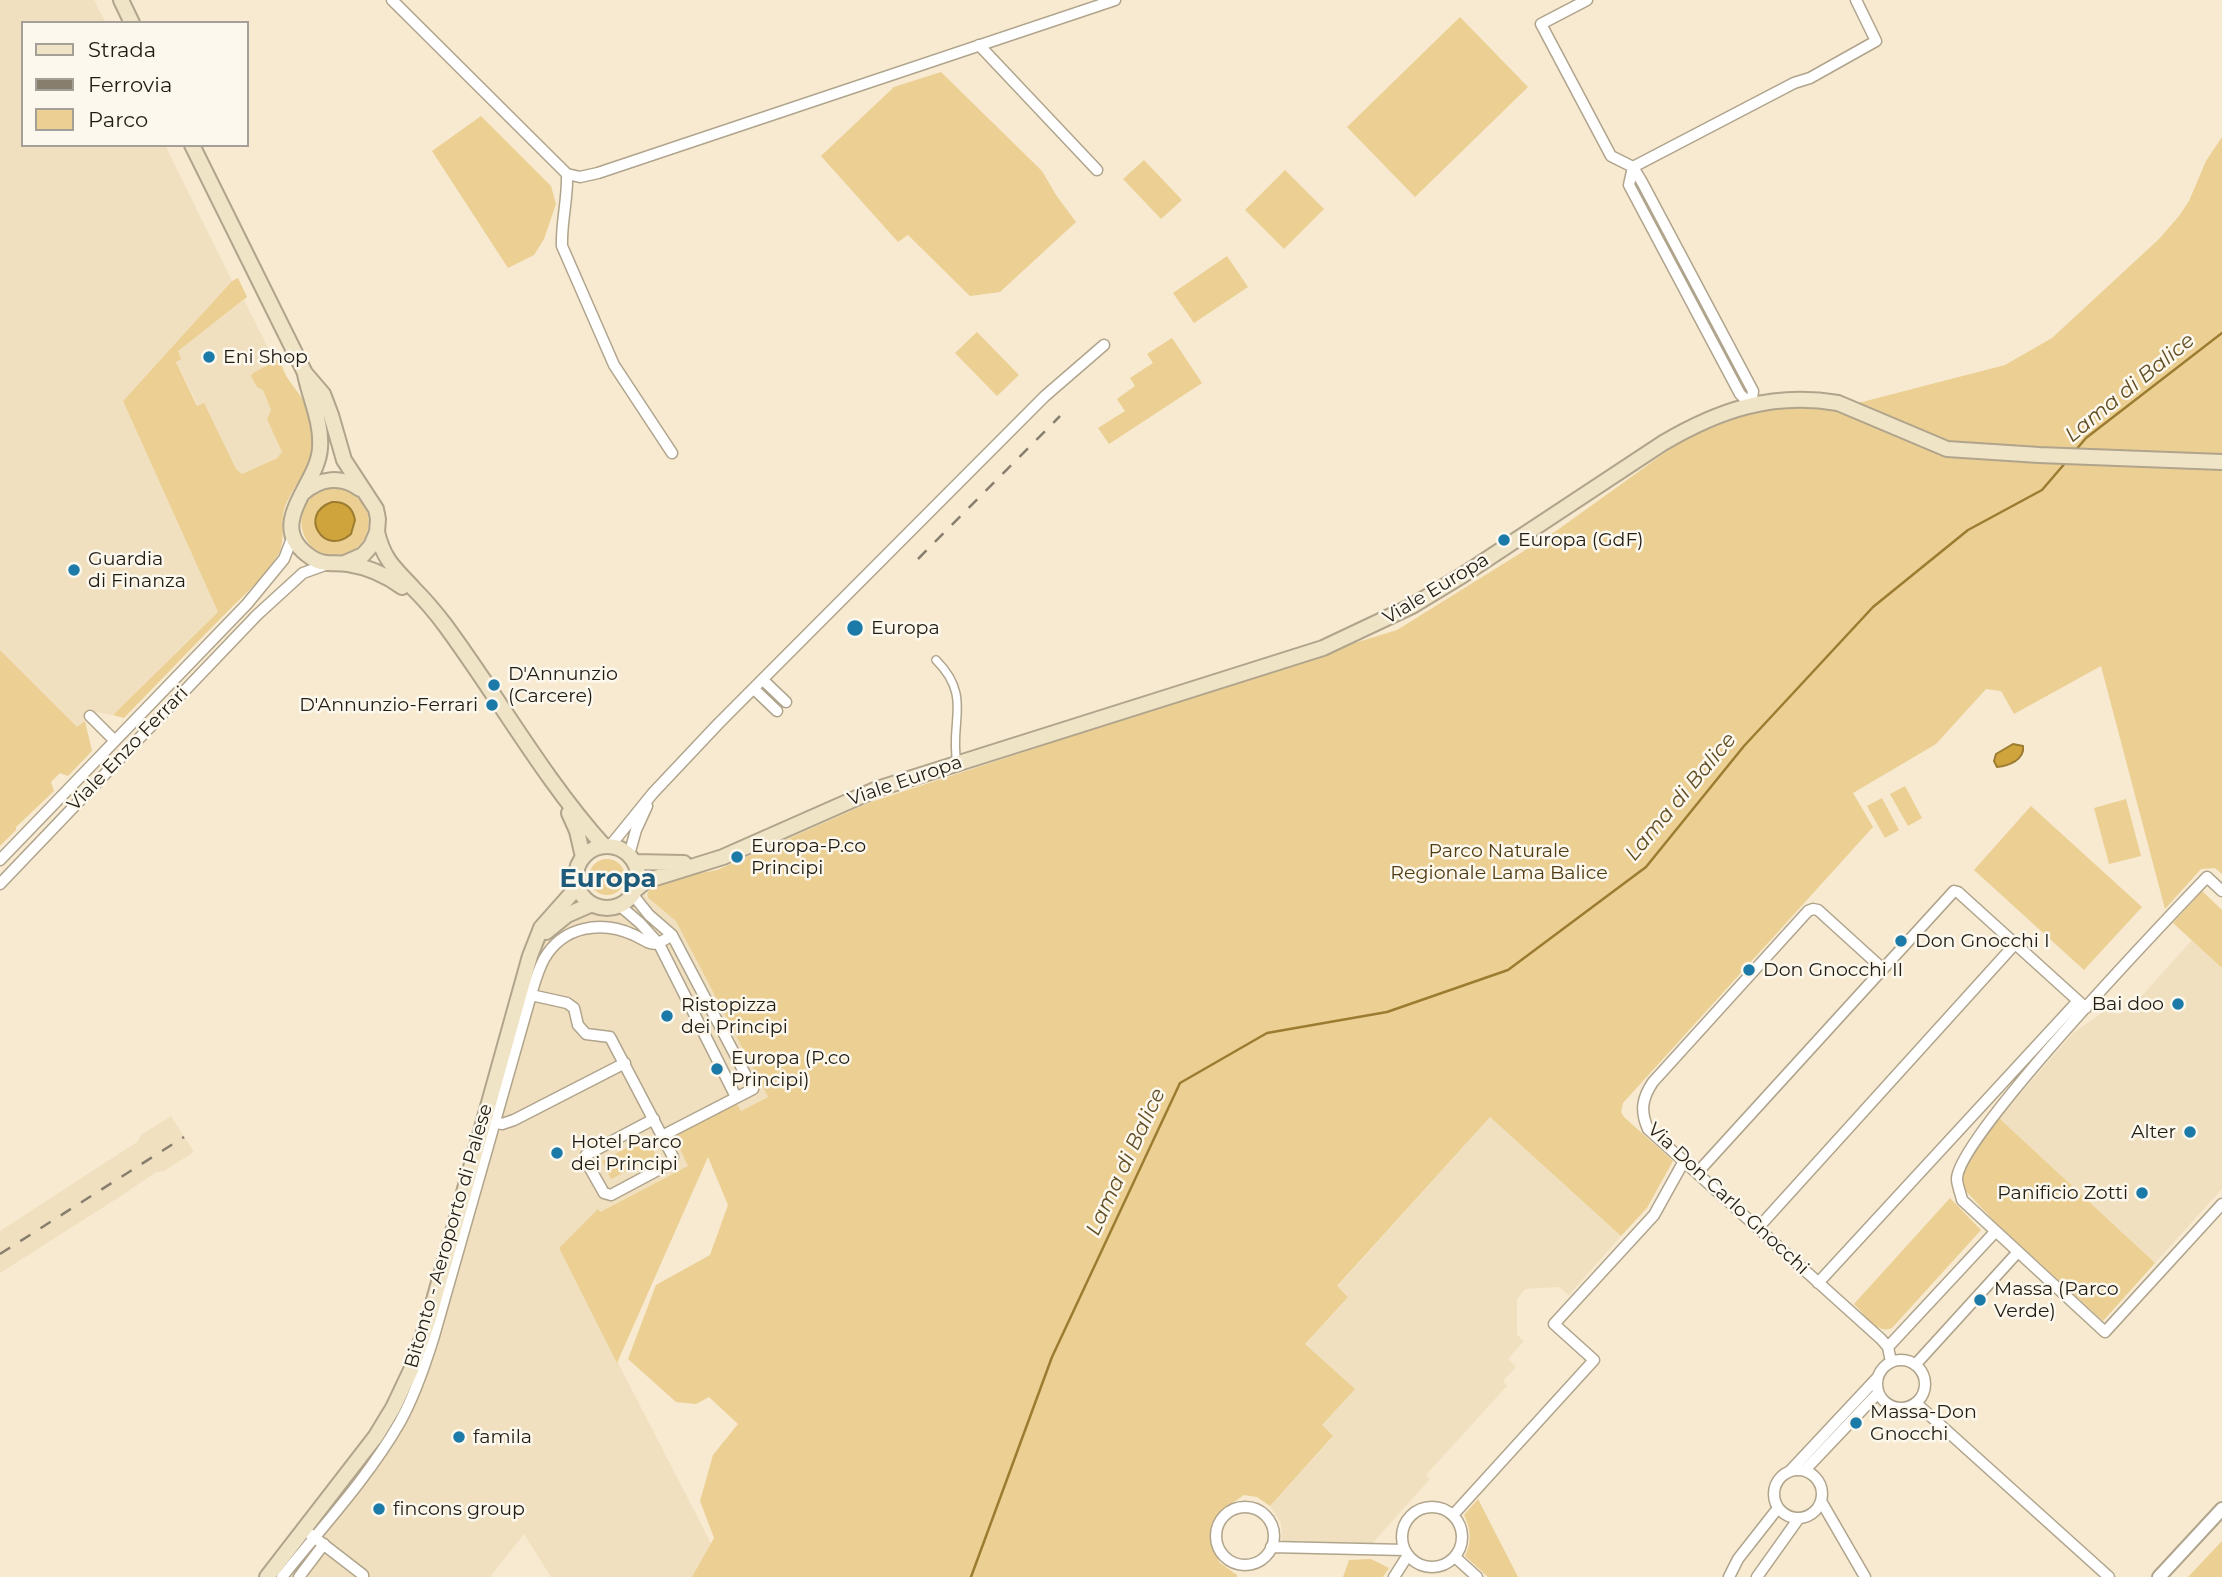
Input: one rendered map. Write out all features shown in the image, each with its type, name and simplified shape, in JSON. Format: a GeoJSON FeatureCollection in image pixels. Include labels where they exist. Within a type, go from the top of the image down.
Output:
{"type":"FeatureCollection","features":[{"type":"Feature","properties":{"kind":"main road"},"geometry":{"type":"LineString","coordinates":[[121,0],[131,21]]}},
{"type":"Feature","properties":{"kind":"main road"},"geometry":{"type":"LineString","coordinates":[[193,147],[305,373],[323,394],[344,460],[376,509],[377,532],[371,546],[363,555],[345,563]]}},
{"type":"Feature","properties":{"kind":"main road"},"geometry":{"type":"LineString","coordinates":[[305,373],[321,437],[317,464],[293,509],[291,526],[298,547],[316,561],[328,564],[345,563],[373,570],[392,579],[432,610]]}},
{"type":"Feature","properties":{"kind":"main road","name":"Viale Europa"},"geometry":{"type":"LineString","coordinates":[[634,893],[646,881],[723,856],[858,796],[957,762],[1323,648],[1412,606],[1691,426],[1731,409],[1785,400],[1820,400],[1838,403],[1947,449],[2222,462]]}},
{"type":"Feature","properties":{"kind":"main road"},"geometry":{"type":"LineString","coordinates":[[302,494],[318,482],[328,480],[348,482],[364,492]]}},
{"type":"Feature","properties":{"kind":"main road"},"geometry":{"type":"LineString","coordinates":[[377,532],[383,554],[432,610],[561,796],[607,846],[632,858],[638,881],[634,893],[619,905],[601,907],[586,899],[577,884],[577,870],[583,857],[589,852],[607,846]]}},
{"type":"Feature","properties":{"kind":"main road"},"geometry":{"type":"LineString","coordinates":[[561,796],[577,831],[583,857]]}},
{"type":"Feature","properties":{"kind":"main road","name":"Viale Europa"},"geometry":{"type":"LineString","coordinates":[[632,858],[687,863],[723,856]]}},
{"type":"Feature","properties":{"kind":"main road","name":"Bitonto - Aeroporto di Palese"},"geometry":{"type":"LineString","coordinates":[[267,1577],[309,1533],[387,1419],[402,1392],[418,1350],[488,1122],[503,1049],[524,973],[546,921],[577,884]]}},
{"type":"Feature","properties":{"kind":"main road"},"geometry":{"type":"LineString","coordinates":[[538,940],[567,915],[593,904]]}},
{"type":"Feature","properties":{"kind":"street"},"geometry":{"type":"LineString","coordinates":[[392,0],[567,174],[580,177],[1115,0]]}},
{"type":"Feature","properties":{"kind":"street"},"geometry":{"type":"LineString","coordinates":[[1587,0],[1541,24],[1611,156],[1633,167]]}},
{"type":"Feature","properties":{"kind":"street"},"geometry":{"type":"LineString","coordinates":[[1751,405],[1740,394],[1629,185],[1633,167],[1794,83],[1810,78],[1876,41],[1856,0]]}},
{"type":"Feature","properties":{"kind":"street"},"geometry":{"type":"LineString","coordinates":[[979,45],[1097,170]]}},
{"type":"Feature","properties":{"kind":"street"},"geometry":{"type":"LineString","coordinates":[[567,174],[568,196],[561,226],[562,246],[614,365],[672,453]]}},
{"type":"Feature","properties":{"kind":"street"},"geometry":{"type":"LineString","coordinates":[[607,846],[653,793],[754,689],[1045,396],[1104,345]]}},
{"type":"Feature","properties":{"kind":"street","name":"Viale Enzo Ferrari"},"geometry":{"type":"LineString","coordinates":[[0,860],[247,604],[284,559],[293,536]]}},
{"type":"Feature","properties":{"kind":"street","name":"Viale Enzo Ferrari"},"geometry":{"type":"LineString","coordinates":[[0,884],[257,615],[303,573],[328,564]]}},
{"type":"Feature","properties":{"kind":"street"},"geometry":{"type":"LineString","coordinates":[[936,660],[946,671],[959,709],[955,753],[957,762]]}},
{"type":"Feature","properties":{"kind":"street"},"geometry":{"type":"LineString","coordinates":[[763,680],[786,702]]}},
{"type":"Feature","properties":{"kind":"street"},"geometry":{"type":"LineString","coordinates":[[754,689],[777,711]]}},
{"type":"Feature","properties":{"kind":"street"},"geometry":{"type":"LineString","coordinates":[[90,716],[115,741]]}},
{"type":"Feature","properties":{"kind":"street"},"geometry":{"type":"LineString","coordinates":[[632,858],[636,830],[653,793]]}},
{"type":"Feature","properties":{"kind":"street"},"geometry":{"type":"LineString","coordinates":[[1818,1283],[2082,1004],[2207,877],[2222,891]]}},
{"type":"Feature","properties":{"kind":"street"},"geometry":{"type":"LineString","coordinates":[[1697,1173],[1954,891],[2082,1004]]}},
{"type":"Feature","properties":{"kind":"street"},"geometry":{"type":"LineString","coordinates":[[634,893],[649,915],[672,935],[753,1088],[662,1136]]}},
{"type":"Feature","properties":{"kind":"street"},"geometry":{"type":"LineString","coordinates":[[619,905],[659,944],[736,1097]]}},
{"type":"Feature","properties":{"kind":"street","name":"Via Don Carlo Gnocchi"},"geometry":{"type":"LineString","coordinates":[[1883,969],[1818,910],[1808,911],[1647,1090],[1642,1104],[1642,1116],[1648,1129],[1888,1347]]}},
{"type":"Feature","properties":{"kind":"street"},"geometry":{"type":"LineString","coordinates":[[282,1577],[309,1533],[374,1461],[402,1418],[418,1383],[458,1248],[488,1122],[537,974],[547,954],[564,937],[577,930],[596,927],[634,935],[648,944],[659,944],[672,935]]}},
{"type":"Feature","properties":{"kind":"street"},"geometry":{"type":"LineString","coordinates":[[1758,1228],[2015,944]]}},
{"type":"Feature","properties":{"kind":"street"},"geometry":{"type":"LineString","coordinates":[[503,1049],[519,1023],[531,995]]}},
{"type":"Feature","properties":{"kind":"street"},"geometry":{"type":"LineString","coordinates":[[531,995],[567,1003],[574,1008],[579,1025],[586,1034],[610,1037],[625,1063],[654,1119],[673,1157],[671,1163],[611,1195],[604,1193],[587,1163],[586,1155],[654,1119]]}},
{"type":"Feature","properties":{"kind":"street"},"geometry":{"type":"LineString","coordinates":[[2082,1004],[2000,1107],[1964,1158],[1956,1178],[1962,1200],[2105,1332],[2222,1204]]}},
{"type":"Feature","properties":{"kind":"street"},"geometry":{"type":"LineString","coordinates":[[716,1060],[733,1051]]}},
{"type":"Feature","properties":{"kind":"street"},"geometry":{"type":"LineString","coordinates":[[488,1122],[502,1124],[514,1120],[625,1063]]}},
{"type":"Feature","properties":{"kind":"street"},"geometry":{"type":"LineString","coordinates":[[1452,1515],[1594,1360],[1554,1324],[1654,1215],[1684,1161]]}},
{"type":"Feature","properties":{"kind":"street"},"geometry":{"type":"LineString","coordinates":[[1891,1362],[1888,1347],[1995,1232]]}},
{"type":"Feature","properties":{"kind":"street"},"geometry":{"type":"LineString","coordinates":[[441,1269],[458,1248]]}},
{"type":"Feature","properties":{"kind":"street"},"geometry":{"type":"LineString","coordinates":[[1915,1365],[2017,1253]]}},
{"type":"Feature","properties":{"kind":"street"},"geometry":{"type":"LineString","coordinates":[[418,1350],[437,1325]]}},
{"type":"Feature","properties":{"kind":"street"},"geometry":{"type":"LineString","coordinates":[[1799,1518],[1787,1515],[1778,1508],[1775,1486],[1779,1479],[1791,1470],[1886,1366],[1891,1362],[1906,1361],[1915,1365],[1925,1382],[1921,1397],[1916,1403],[1902,1408],[1888,1405],[1878,1393],[1878,1376]]}},
{"type":"Feature","properties":{"kind":"street"},"geometry":{"type":"LineString","coordinates":[[1805,1470],[1878,1393]]}},
{"type":"Feature","properties":{"kind":"street"},"geometry":{"type":"LineString","coordinates":[[1916,1403],[2109,1577]]}},
{"type":"Feature","properties":{"kind":"street"},"geometry":{"type":"LineString","coordinates":[[1791,1470],[1805,1470],[1812,1474],[1821,1486],[1821,1501],[1864,1577]]}},
{"type":"Feature","properties":{"kind":"street"},"geometry":{"type":"LineString","coordinates":[[1757,1577],[1799,1518],[1812,1513],[1821,1501]]}},
{"type":"Feature","properties":{"kind":"street"},"geometry":{"type":"LineString","coordinates":[[1243,1507],[1261,1512],[1272,1528],[1271,1547],[1260,1560],[1245,1564],[1233,1562],[1219,1549],[1216,1531],[1226,1514],[1234,1509],[1243,1507]]}},
{"type":"Feature","properties":{"kind":"street"},"geometry":{"type":"LineString","coordinates":[[1431,1507],[1452,1515],[1459,1524],[1462,1536],[1461,1547],[1455,1557],[1446,1564],[1431,1567],[1415,1563],[1406,1553],[1402,1539],[1404,1527],[1414,1513],[1431,1507]]}},
{"type":"Feature","properties":{"kind":"street"},"geometry":{"type":"LineString","coordinates":[[1728,1577],[1738,1559],[1778,1508]]}},
{"type":"Feature","properties":{"kind":"street"},"geometry":{"type":"LineString","coordinates":[[2160,1577],[2222,1509]]}},
{"type":"Feature","properties":{"kind":"street"},"geometry":{"type":"LineString","coordinates":[[309,1533],[363,1577]]}},
{"type":"Feature","properties":{"kind":"street"},"geometry":{"type":"LineString","coordinates":[[299,1577],[324,1544]]}},
{"type":"Feature","properties":{"kind":"street"},"geometry":{"type":"LineString","coordinates":[[1271,1547],[1406,1553]]}},
{"type":"Feature","properties":{"kind":"street"},"geometry":{"type":"LineString","coordinates":[[1394,1577],[1406,1553]]}},
{"type":"Feature","properties":{"kind":"street"},"geometry":{"type":"LineString","coordinates":[[1455,1557],[1477,1577]]}},
{"type":"Feature","properties":{"kind":"street"},"geometry":{"type":"LineString","coordinates":[[1245,1564],[1246,1577]]}},
{"type":"Feature","properties":{"kind":"street"},"geometry":{"type":"LineString","coordinates":[[1431,1567],[1440,1577]]}},
{"type":"Feature","properties":{"kind":"shaded area"},"geometry":{"type":"Polygon","coordinates":[[[0,0],[94,0],[105,21],[21,21],[21,147],[166,147],[232,281],[123,401],[218,612],[113,715],[94,712],[77,728],[0,650],[0,0]]]}},
{"type":"Feature","properties":{"kind":"shaded area"},"geometry":{"type":"Polygon","coordinates":[[[244,300],[275,362],[253,373],[257,387],[263,390],[271,410],[267,419],[282,450],[280,456],[242,474],[236,469],[203,403],[198,406],[176,361],[177,351],[244,300]]]}},
{"type":"Feature","properties":{"kind":"shaded area"},"geometry":{"type":"Polygon","coordinates":[[[332,502],[348,506],[355,520],[351,534],[341,540],[324,538],[316,524],[316,515],[332,502]]]}},
{"type":"Feature","properties":{"kind":"shaded area"},"geometry":{"type":"Polygon","coordinates":[[[2013,744],[2023,746],[2019,759],[1997,767],[1994,761],[1996,754],[2013,744]]]}},
{"type":"Feature","properties":{"kind":"shaded area"},"geometry":{"type":"Polygon","coordinates":[[[644,893],[649,900],[676,920],[768,1097],[741,1111],[737,1104],[674,1136],[689,1166],[599,1212],[598,1210],[559,1248],[718,1557],[702,1577],[551,1577],[524,1534],[490,1577],[277,1577],[365,1464],[407,1396],[424,1354],[535,960],[544,941],[566,919],[593,911],[624,912],[644,893]]]}},
{"type":"Feature","properties":{"kind":"shaded area"},"geometry":{"type":"Polygon","coordinates":[[[2192,940],[2222,968],[2222,1189],[2155,1263],[1999,1118],[2073,1033],[2106,1010],[2117,1014],[2129,1010],[2192,940]]]}},
{"type":"Feature","properties":{"kind":"shaded area"},"geometry":{"type":"Polygon","coordinates":[[[171,1116],[194,1152],[164,1171],[156,1172],[0,1273],[0,1231],[137,1142],[141,1135],[171,1116]]]}},
{"type":"Feature","properties":{"kind":"shaded area"},"geometry":{"type":"Polygon","coordinates":[[[1490,1117],[1621,1236],[1569,1295],[1559,1287],[1525,1289],[1517,1299],[1517,1335],[1524,1341],[1508,1359],[1516,1367],[1503,1381],[1507,1386],[1426,1475],[1430,1479],[1371,1545],[1282,1541],[1281,1523],[1270,1506],[1333,1437],[1321,1426],[1354,1389],[1305,1344],[1348,1297],[1337,1287],[1490,1117]]]}},
{"type":"Feature","properties":{"kind":"green space"},"geometry":{"type":"Polygon","coordinates":[[[1460,17],[1528,87],[1415,197],[1347,127],[1460,17]]]}},
{"type":"Feature","properties":{"kind":"green space"},"geometry":{"type":"Polygon","coordinates":[[[941,72],[1042,171],[1076,222],[1000,292],[970,296],[908,235],[898,242],[821,156],[894,87],[941,72]]]}},
{"type":"Feature","properties":{"kind":"green space"},"geometry":{"type":"Polygon","coordinates":[[[481,116],[551,186],[556,204],[544,239],[534,255],[508,268],[432,151],[481,116]]]}},
{"type":"Feature","properties":{"kind":"green space","name":"Parco Naturale Regionale Lama Balice"},"geometry":{"type":"Polygon","coordinates":[[[2222,137],[2222,874],[2215,868],[2201,869],[2165,909],[2101,666],[2014,714],[2001,691],[1986,689],[1936,744],[1853,793],[1873,827],[1623,1103],[1621,1112],[1624,1117],[1673,1161],[1647,1208],[1621,1236],[1490,1117],[1337,1286],[1348,1297],[1305,1344],[1355,1389],[1322,1425],[1333,1436],[1270,1506],[1257,1497],[1244,1495],[1219,1512],[1211,1535],[1219,1562],[1237,1577],[692,1577],[714,1538],[700,1501],[713,1455],[738,1424],[709,1397],[696,1404],[676,1402],[628,1359],[656,1285],[710,1255],[728,1205],[708,1157],[617,1363],[559,1248],[598,1209],[600,1212],[688,1166],[674,1136],[737,1104],[741,1111],[768,1097],[676,921],[648,898],[647,894],[655,882],[717,870],[871,802],[1036,748],[1120,715],[1397,630],[1556,531],[1684,439],[1754,411],[1862,402],[2005,365],[2052,338],[2159,239],[2189,201],[2206,161],[2222,137]]]}},
{"type":"Feature","properties":{"kind":"green space"},"geometry":{"type":"Polygon","coordinates":[[[1144,160],[1182,200],[1161,219],[1123,179],[1144,160]]]}},
{"type":"Feature","properties":{"kind":"green space"},"geometry":{"type":"Polygon","coordinates":[[[1285,170],[1324,209],[1284,249],[1245,210],[1285,170]]]}},
{"type":"Feature","properties":{"kind":"green space"},"geometry":{"type":"Polygon","coordinates":[[[1227,256],[1248,287],[1194,323],[1173,293],[1227,256]]]}},
{"type":"Feature","properties":{"kind":"green space"},"geometry":{"type":"Polygon","coordinates":[[[238,278],[247,297],[178,351],[181,359],[176,362],[197,406],[204,403],[236,469],[242,474],[277,458],[282,452],[267,419],[271,410],[263,390],[257,387],[251,376],[279,359],[310,414],[313,435],[311,457],[286,504],[281,549],[273,563],[255,585],[124,718],[113,715],[218,612],[123,401],[232,281],[238,278]]]}},
{"type":"Feature","properties":{"kind":"green space"},"geometry":{"type":"Polygon","coordinates":[[[977,332],[1019,375],[997,396],[955,353],[977,332]]]}},
{"type":"Feature","properties":{"kind":"green space"},"geometry":{"type":"Polygon","coordinates":[[[1172,338],[1202,383],[1109,444],[1098,428],[1125,411],[1117,399],[1135,386],[1130,378],[1153,363],[1147,354],[1172,338]]]}},
{"type":"Feature","properties":{"kind":"green space"},"geometry":{"type":"Polygon","coordinates":[[[334,488],[350,492],[366,509],[369,524],[367,533],[360,545],[349,553],[333,556],[319,552],[309,543],[303,531],[302,517],[306,504],[316,494],[334,488]],[[327,503],[323,506],[316,521],[319,534],[353,530],[355,520],[349,508],[327,503]]]}},
{"type":"Feature","properties":{"kind":"green space"},"geometry":{"type":"Polygon","coordinates":[[[0,650],[77,727],[85,721],[92,751],[68,776],[60,773],[51,782],[54,791],[0,846],[0,650]]]}},
{"type":"Feature","properties":{"kind":"green space"},"geometry":{"type":"Polygon","coordinates":[[[1905,786],[1922,818],[1908,826],[1890,794],[1905,786]]]}},
{"type":"Feature","properties":{"kind":"green space"},"geometry":{"type":"Polygon","coordinates":[[[1882,798],[1899,830],[1885,838],[1867,806],[1882,798]]]}},
{"type":"Feature","properties":{"kind":"green space"},"geometry":{"type":"Polygon","coordinates":[[[2126,799],[2141,856],[2109,864],[2094,808],[2126,799]]]}},
{"type":"Feature","properties":{"kind":"green space"},"geometry":{"type":"Polygon","coordinates":[[[2031,806],[2142,907],[2084,970],[1974,870],[2031,806]]]}},
{"type":"Feature","properties":{"kind":"green space"},"geometry":{"type":"Polygon","coordinates":[[[607,859],[620,864],[625,877],[620,890],[607,895],[594,890],[589,877],[594,864],[607,859]]]}},
{"type":"Feature","properties":{"kind":"green space"},"geometry":{"type":"Polygon","coordinates":[[[2202,891],[2222,910],[2222,968],[2173,923],[2202,891]]]}},
{"type":"Feature","properties":{"kind":"green space"},"geometry":{"type":"Polygon","coordinates":[[[1999,1118],[2155,1263],[2103,1321],[1995,1222],[1962,1187],[1964,1169],[1999,1118]]]}},
{"type":"Feature","properties":{"kind":"green space"},"geometry":{"type":"Polygon","coordinates":[[[647,1137],[656,1156],[611,1179],[602,1161],[647,1137]]]}},
{"type":"Feature","properties":{"kind":"green space"},"geometry":{"type":"Polygon","coordinates":[[[1950,1198],[1981,1230],[1892,1328],[1882,1329],[1876,1326],[1854,1304],[1950,1198]]]}},
{"type":"Feature","properties":{"kind":"green space"},"geometry":{"type":"Polygon","coordinates":[[[1478,1499],[1518,1577],[1488,1577],[1465,1556],[1470,1535],[1464,1515],[1478,1499]]]}},
{"type":"Feature","properties":{"kind":"green space"},"geometry":{"type":"Polygon","coordinates":[[[2222,1541],[2222,1577],[2188,1577],[2189,1576],[2222,1541]]]}},
{"type":"Feature","properties":{"kind":"green space"},"geometry":{"type":"Polygon","coordinates":[[[1371,1559],[1389,1568],[1383,1577],[1343,1577],[1349,1560],[1371,1559]]]}},
{"type":"Feature","properties":{"kind":"waterway","name":"Lama di Balice"},"geometry":{"type":"LineString","coordinates":[[2075,451],[2086,438],[2222,333]]}},
{"type":"Feature","properties":{"kind":"waterway","name":"Lama di Balice"},"geometry":{"type":"LineString","coordinates":[[971,1577],[1052,1357],[1180,1083],[1267,1033],[1387,1012],[1508,970],[1646,867],[1744,746],[1873,607],[1968,530],[2042,490],[2066,462]]}},
{"type":"Feature","properties":{"kind":"railway"},"geometry":{"type":"LineString","coordinates":[[918,559],[1060,416]]}},
{"type":"Feature","properties":{"kind":"railway"},"geometry":{"type":"LineString","coordinates":[[0,1254],[184,1137]]}},
{"type":"Feature","properties":{"kind":"place","name":"Eni Shop"},"geometry":{"type":"Point","coordinates":[209,357]}},
{"type":"Feature","properties":{"kind":"place","name":"Europa (GdF)"},"geometry":{"type":"Point","coordinates":[1504,540]}},
{"type":"Feature","properties":{"kind":"place","name":"Guardia di Finanza"},"geometry":{"type":"Point","coordinates":[74,570]}},
{"type":"Feature","properties":{"kind":"place","name":"Europa"},"geometry":{"type":"Point","coordinates":[855,628]}},
{"type":"Feature","properties":{"kind":"place","name":"D'Annunzio (Carcere)"},"geometry":{"type":"Point","coordinates":[494,685]}},
{"type":"Feature","properties":{"kind":"place","name":"D'Annunzio-Ferrari"},"geometry":{"type":"Point","coordinates":[492,705]}},
{"type":"Feature","properties":{"kind":"place","name":"Europa-P.co Principi"},"geometry":{"type":"Point","coordinates":[737,857]}},
{"type":"Feature","properties":{"kind":"place","name":"Don Gnocchi I"},"geometry":{"type":"Point","coordinates":[1901,941]}},
{"type":"Feature","properties":{"kind":"place","name":"Don Gnocchi II"},"geometry":{"type":"Point","coordinates":[1749,970]}},
{"type":"Feature","properties":{"kind":"place","name":"Bai doo"},"geometry":{"type":"Point","coordinates":[2178,1004]}},
{"type":"Feature","properties":{"kind":"place","name":"Ristopizza dei Principi"},"geometry":{"type":"Point","coordinates":[667,1016]}},
{"type":"Feature","properties":{"kind":"place","name":"Europa (P.co Principi)"},"geometry":{"type":"Point","coordinates":[717,1069]}},
{"type":"Feature","properties":{"kind":"place","name":"Alter"},"geometry":{"type":"Point","coordinates":[2190,1132]}},
{"type":"Feature","properties":{"kind":"place","name":"Hotel Parco dei Principi"},"geometry":{"type":"Point","coordinates":[557,1153]}},
{"type":"Feature","properties":{"kind":"place","name":"Panificio Zotti"},"geometry":{"type":"Point","coordinates":[2142,1193]}},
{"type":"Feature","properties":{"kind":"place","name":"Massa (Parco Verde)"},"geometry":{"type":"Point","coordinates":[1980,1300]}},
{"type":"Feature","properties":{"kind":"place","name":"Massa-Don Gnocchi"},"geometry":{"type":"Point","coordinates":[1856,1423]}},
{"type":"Feature","properties":{"kind":"place","name":"famila"},"geometry":{"type":"Point","coordinates":[459,1437]}},
{"type":"Feature","properties":{"kind":"place","name":"fincons group"},"geometry":{"type":"Point","coordinates":[379,1509]}},
{"type":"Feature","properties":{"kind":"district","name":"Europa"},"geometry":{"type":"Point","coordinates":[608,879]}}]}
